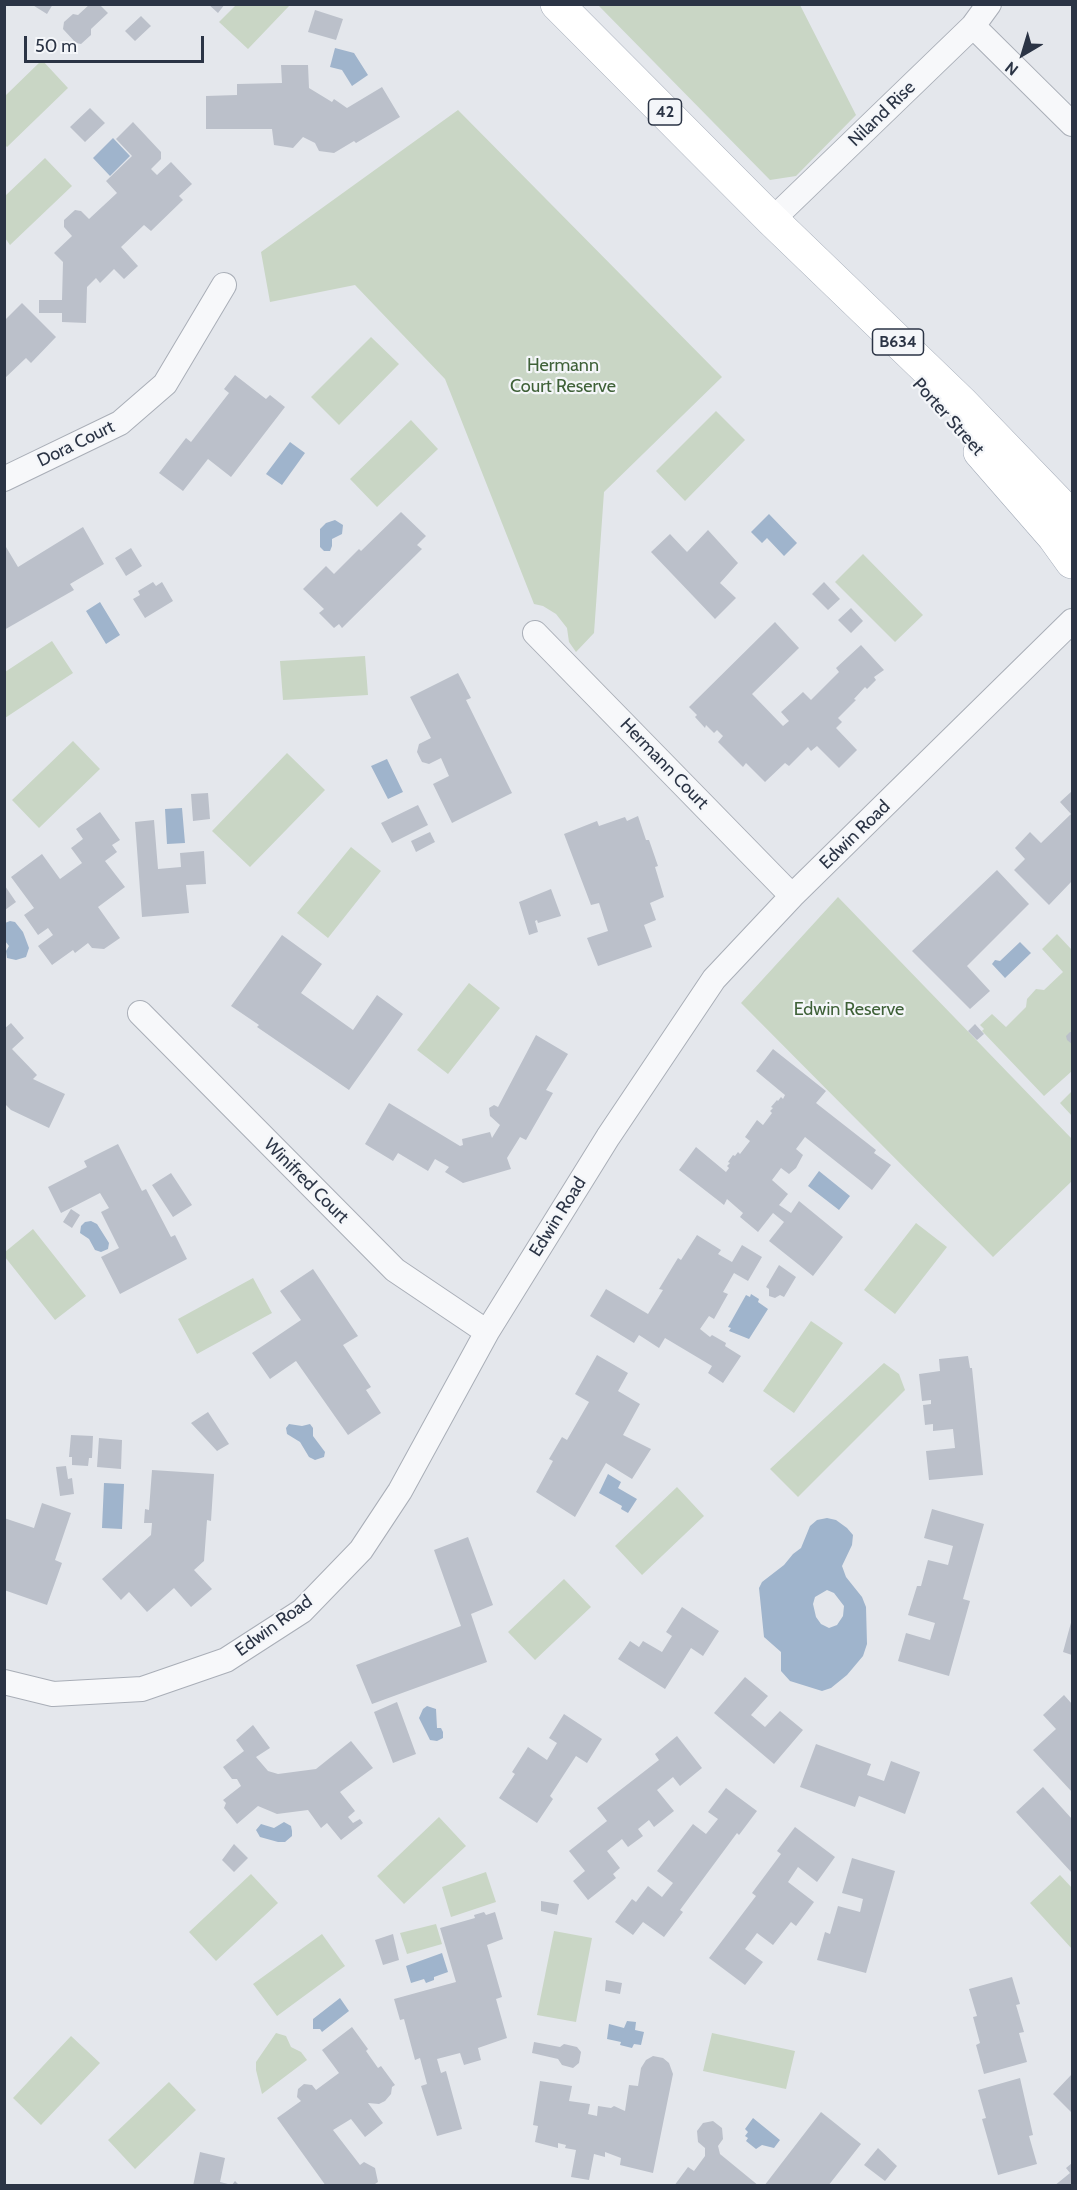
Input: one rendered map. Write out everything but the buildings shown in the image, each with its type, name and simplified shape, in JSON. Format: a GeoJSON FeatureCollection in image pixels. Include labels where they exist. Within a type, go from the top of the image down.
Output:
{"type":"FeatureCollection","features":[{"type":"Feature","properties":{"kind":"main road","name":"Porter Street"},"geometry":{"type":"LineString","coordinates":[[557,4],[772,220],[963,404],[1072,517]]}},
{"type":"Feature","properties":{"kind":"main road","name":"Porter Street"},"geometry":{"type":"LineString","coordinates":[[772,220],[1011,487],[1054,537],[1072,562]]}},
{"type":"Feature","properties":{"kind":"street","name":"Niland Rise"},"geometry":{"type":"LineString","coordinates":[[772,220],[973,26],[989,4]]}},
{"type":"Feature","properties":{"kind":"street"},"geometry":{"type":"LineString","coordinates":[[973,26],[1072,124]]}},
{"type":"Feature","properties":{"kind":"street","name":"Dora Court"},"geometry":{"type":"LineString","coordinates":[[4,479],[120,423],[165,384],[224,285]]}},
{"type":"Feature","properties":{"kind":"street","name":"Edwin Road"},"geometry":{"type":"LineString","coordinates":[[4,1682],[53,1694],[142,1689],[226,1660],[302,1611],[361,1550],[400,1491],[487,1332],[608,1137],[714,979],[792,896],[1072,621]]}},
{"type":"Feature","properties":{"kind":"street","name":"Hermann Court"},"geometry":{"type":"LineString","coordinates":[[536,633],[792,896]]}},
{"type":"Feature","properties":{"kind":"street","name":"Winifred Court"},"geometry":{"type":"LineString","coordinates":[[140,1013],[395,1270],[487,1332]]}},
{"type":"Feature","properties":{"kind":"green space"},"geometry":{"type":"Polygon","coordinates":[[[236,5],[290,5],[248,49],[219,22],[236,5]]]}},
{"type":"Feature","properties":{"kind":"green space"},"geometry":{"type":"Polygon","coordinates":[[[598,5],[800,5],[856,115],[796,176],[770,180],[598,5]]]}},
{"type":"Feature","properties":{"kind":"green space"},"geometry":{"type":"Polygon","coordinates":[[[42,60],[68,88],[7,147],[4,144],[5,96],[42,60]]]}},
{"type":"Feature","properties":{"kind":"green space","name":"Hermann Court Reserve"},"geometry":{"type":"Polygon","coordinates":[[[458,110],[722,377],[604,492],[594,633],[576,652],[569,642],[567,628],[556,614],[543,606],[534,604],[445,379],[355,285],[270,302],[261,252],[458,110]]]}},
{"type":"Feature","properties":{"kind":"green space"},"geometry":{"type":"Polygon","coordinates":[[[45,158],[72,186],[10,245],[5,238],[5,196],[45,158]]]}},
{"type":"Feature","properties":{"kind":"green space"},"geometry":{"type":"Polygon","coordinates":[[[371,337],[399,364],[339,425],[311,397],[371,337]]]}},
{"type":"Feature","properties":{"kind":"green space"},"geometry":{"type":"Polygon","coordinates":[[[716,411],[745,440],[685,501],[656,471],[716,411]]]}},
{"type":"Feature","properties":{"kind":"green space"},"geometry":{"type":"Polygon","coordinates":[[[411,420],[438,449],[377,507],[350,479],[411,420]]]}},
{"type":"Feature","properties":{"kind":"green space"},"geometry":{"type":"Polygon","coordinates":[[[863,554],[923,615],[895,642],[835,582],[863,554]]]}},
{"type":"Feature","properties":{"kind":"green space"},"geometry":{"type":"Polygon","coordinates":[[[52,641],[73,673],[5,718],[5,672],[52,641]]]}},
{"type":"Feature","properties":{"kind":"green space"},"geometry":{"type":"Polygon","coordinates":[[[365,656],[368,695],[283,700],[280,661],[365,656]]]}},
{"type":"Feature","properties":{"kind":"green space"},"geometry":{"type":"Polygon","coordinates":[[[73,741],[100,769],[39,828],[12,800],[73,741]]]}},
{"type":"Feature","properties":{"kind":"green space"},"geometry":{"type":"Polygon","coordinates":[[[287,753],[325,790],[250,867],[212,831],[287,753]]]}},
{"type":"Feature","properties":{"kind":"green space"},"geometry":{"type":"Polygon","coordinates":[[[351,847],[381,871],[328,938],[297,913],[351,847]]]}},
{"type":"Feature","properties":{"kind":"green space","name":"Edwin Reserve"},"geometry":{"type":"Polygon","coordinates":[[[838,897],[1072,1139],[1072,1181],[993,1257],[741,1003],[838,897]]]}},
{"type":"Feature","properties":{"kind":"green space"},"geometry":{"type":"Polygon","coordinates":[[[1057,934],[1072,950],[1072,1071],[1044,1096],[982,1031],[984,1029],[980,1025],[992,1014],[1006,1027],[1026,1007],[1027,999],[1036,989],[1044,990],[1063,972],[1042,949],[1057,934]]]}},
{"type":"Feature","properties":{"kind":"green space"},"geometry":{"type":"Polygon","coordinates":[[[469,983],[500,1008],[448,1074],[417,1050],[469,983]]]}},
{"type":"Feature","properties":{"kind":"green space"},"geometry":{"type":"Polygon","coordinates":[[[1072,1091],[1072,1116],[1060,1103],[1072,1091]]]}},
{"type":"Feature","properties":{"kind":"green space"},"geometry":{"type":"Polygon","coordinates":[[[916,1223],[947,1247],[895,1314],[864,1290],[916,1223]]]}},
{"type":"Feature","properties":{"kind":"green space"},"geometry":{"type":"Polygon","coordinates":[[[33,1229],[86,1296],[55,1320],[5,1257],[5,1252],[33,1229]]]}},
{"type":"Feature","properties":{"kind":"green space"},"geometry":{"type":"Polygon","coordinates":[[[253,1278],[272,1313],[197,1354],[178,1319],[253,1278]]]}},
{"type":"Feature","properties":{"kind":"green space"},"geometry":{"type":"Polygon","coordinates":[[[811,1321],[843,1343],[794,1413],[763,1391],[811,1321]]]}},
{"type":"Feature","properties":{"kind":"green space"},"geometry":{"type":"Polygon","coordinates":[[[884,1363],[899,1374],[905,1390],[798,1497],[770,1469],[884,1363]]]}},
{"type":"Feature","properties":{"kind":"green space"},"geometry":{"type":"Polygon","coordinates":[[[677,1487],[704,1516],[642,1575],[615,1546],[677,1487]]]}},
{"type":"Feature","properties":{"kind":"green space"},"geometry":{"type":"Polygon","coordinates":[[[564,1579],[591,1607],[535,1660],[508,1632],[564,1579]]]}},
{"type":"Feature","properties":{"kind":"green space"},"geometry":{"type":"Polygon","coordinates":[[[439,1817],[466,1846],[404,1904],[377,1876],[439,1817]]]}},
{"type":"Feature","properties":{"kind":"green space"},"geometry":{"type":"Polygon","coordinates":[[[486,1872],[496,1902],[451,1917],[442,1887],[486,1872]]]}},
{"type":"Feature","properties":{"kind":"green space"},"geometry":{"type":"Polygon","coordinates":[[[251,1874],[278,1903],[216,1961],[189,1932],[251,1874]]]}},
{"type":"Feature","properties":{"kind":"green space"},"geometry":{"type":"Polygon","coordinates":[[[1060,1875],[1072,1888],[1072,1949],[1030,1903],[1060,1875]]]}},
{"type":"Feature","properties":{"kind":"green space"},"geometry":{"type":"Polygon","coordinates":[[[436,1924],[442,1944],[407,1954],[400,1933],[436,1924]]]}},
{"type":"Feature","properties":{"kind":"green space"},"geometry":{"type":"Polygon","coordinates":[[[554,1931],[592,1938],[576,2022],[537,2015],[554,1931]]]}},
{"type":"Feature","properties":{"kind":"green space"},"geometry":{"type":"Polygon","coordinates":[[[322,1934],[345,1966],[277,2016],[253,1984],[322,1934]]]}},
{"type":"Feature","properties":{"kind":"green space"},"geometry":{"type":"Polygon","coordinates":[[[276,2033],[286,2036],[291,2047],[301,2052],[307,2060],[262,2094],[256,2062],[276,2033]]]}},
{"type":"Feature","properties":{"kind":"green space"},"geometry":{"type":"Polygon","coordinates":[[[712,2033],[795,2051],[786,2089],[703,2071],[712,2033]]]}},
{"type":"Feature","properties":{"kind":"green space"},"geometry":{"type":"Polygon","coordinates":[[[71,2036],[100,2063],[41,2125],[13,2098],[71,2036]]]}},
{"type":"Feature","properties":{"kind":"green space"},"geometry":{"type":"Polygon","coordinates":[[[169,2082],[196,2110],[135,2169],[108,2140],[169,2082]]]}},
{"type":"Feature","properties":{"kind":"water"},"geometry":{"type":"Polygon","coordinates":[[[335,48],[354,53],[368,75],[352,86],[342,70],[330,67],[335,48]]]}},
{"type":"Feature","properties":{"kind":"water"},"geometry":{"type":"Polygon","coordinates":[[[113,138],[130,156],[110,176],[93,158],[113,138]]]}},
{"type":"Feature","properties":{"kind":"water"},"geometry":{"type":"Polygon","coordinates":[[[290,442],[305,453],[282,485],[266,474],[290,442]]]}},
{"type":"Feature","properties":{"kind":"water"},"geometry":{"type":"Polygon","coordinates":[[[769,514],[797,543],[784,556],[767,538],[762,543],[751,532],[769,514]]]}},
{"type":"Feature","properties":{"kind":"water"},"geometry":{"type":"Polygon","coordinates":[[[335,520],[343,525],[342,534],[332,539],[330,551],[324,551],[320,547],[320,529],[326,523],[335,520]]]}},
{"type":"Feature","properties":{"kind":"water"},"geometry":{"type":"Polygon","coordinates":[[[100,602],[120,635],[106,644],[86,611],[100,602]]]}},
{"type":"Feature","properties":{"kind":"water"},"geometry":{"type":"Polygon","coordinates":[[[387,759],[403,792],[388,799],[371,766],[387,759]]]}},
{"type":"Feature","properties":{"kind":"water"},"geometry":{"type":"Polygon","coordinates":[[[182,808],[185,843],[167,844],[165,809],[182,808]]]}},
{"type":"Feature","properties":{"kind":"water"},"geometry":{"type":"Polygon","coordinates":[[[15,922],[23,932],[29,948],[26,957],[16,960],[7,958],[6,951],[9,946],[5,941],[5,923],[15,922]]]}},
{"type":"Feature","properties":{"kind":"water"},"geometry":{"type":"Polygon","coordinates":[[[1020,942],[1031,953],[1005,978],[992,964],[995,960],[1000,961],[1020,942]]]}},
{"type":"Feature","properties":{"kind":"water"},"geometry":{"type":"Polygon","coordinates":[[[819,1171],[850,1196],[839,1210],[808,1186],[819,1171]]]}},
{"type":"Feature","properties":{"kind":"water"},"geometry":{"type":"Polygon","coordinates":[[[91,1221],[97,1224],[109,1243],[108,1249],[101,1252],[95,1250],[89,1239],[80,1233],[81,1226],[91,1221]]]}},
{"type":"Feature","properties":{"kind":"water"},"geometry":{"type":"Polygon","coordinates":[[[751,1294],[768,1309],[749,1339],[729,1331],[731,1328],[728,1327],[746,1295],[750,1297],[751,1294]]]}},
{"type":"Feature","properties":{"kind":"water"},"geometry":{"type":"Polygon","coordinates":[[[289,1424],[302,1426],[310,1424],[313,1428],[313,1436],[325,1452],[324,1457],[315,1460],[309,1457],[300,1442],[287,1434],[286,1428],[289,1424]]]}},
{"type":"Feature","properties":{"kind":"water"},"geometry":{"type":"Polygon","coordinates":[[[608,1474],[621,1482],[618,1488],[637,1499],[628,1513],[621,1509],[622,1506],[599,1493],[608,1474]]]}},
{"type":"Feature","properties":{"kind":"water"},"geometry":{"type":"Polygon","coordinates":[[[104,1483],[124,1484],[122,1529],[102,1528],[104,1483]]]}},
{"type":"Feature","properties":{"kind":"water"},"geometry":{"type":"Polygon","coordinates":[[[827,1518],[836,1520],[853,1535],[852,1545],[842,1566],[846,1577],[862,1597],[866,1607],[867,1644],[863,1656],[847,1675],[831,1688],[822,1691],[790,1681],[781,1671],[781,1652],[764,1637],[759,1588],[762,1582],[801,1548],[810,1526],[817,1520],[827,1518]],[[827,1590],[815,1597],[813,1604],[816,1617],[821,1624],[829,1628],[837,1625],[843,1616],[844,1606],[834,1593],[827,1590]]]}},
{"type":"Feature","properties":{"kind":"water"},"geometry":{"type":"Polygon","coordinates":[[[427,1706],[436,1709],[437,1728],[441,1728],[443,1732],[443,1738],[437,1741],[430,1740],[419,1718],[427,1706]]]}},
{"type":"Feature","properties":{"kind":"water"},"geometry":{"type":"Polygon","coordinates":[[[284,1822],[291,1826],[292,1831],[292,1836],[285,1842],[260,1837],[256,1830],[261,1824],[274,1828],[284,1822]]]}},
{"type":"Feature","properties":{"kind":"water"},"geometry":{"type":"Polygon","coordinates":[[[442,1953],[448,1972],[426,1983],[424,1979],[411,1983],[406,1966],[442,1953]]]}},
{"type":"Feature","properties":{"kind":"water"},"geometry":{"type":"Polygon","coordinates":[[[340,1998],[349,2011],[322,2032],[320,2029],[313,2029],[313,2019],[340,1998]]]}},
{"type":"Feature","properties":{"kind":"water"},"geometry":{"type":"Polygon","coordinates":[[[627,2021],[636,2022],[635,2030],[644,2032],[641,2045],[634,2044],[632,2048],[620,2045],[621,2042],[607,2039],[609,2024],[624,2028],[627,2021]]]}},
{"type":"Feature","properties":{"kind":"water"},"geometry":{"type":"Polygon","coordinates":[[[753,2118],[780,2140],[774,2148],[762,2145],[756,2149],[746,2141],[748,2138],[745,2136],[748,2132],[745,2129],[753,2118]]]}}]}
